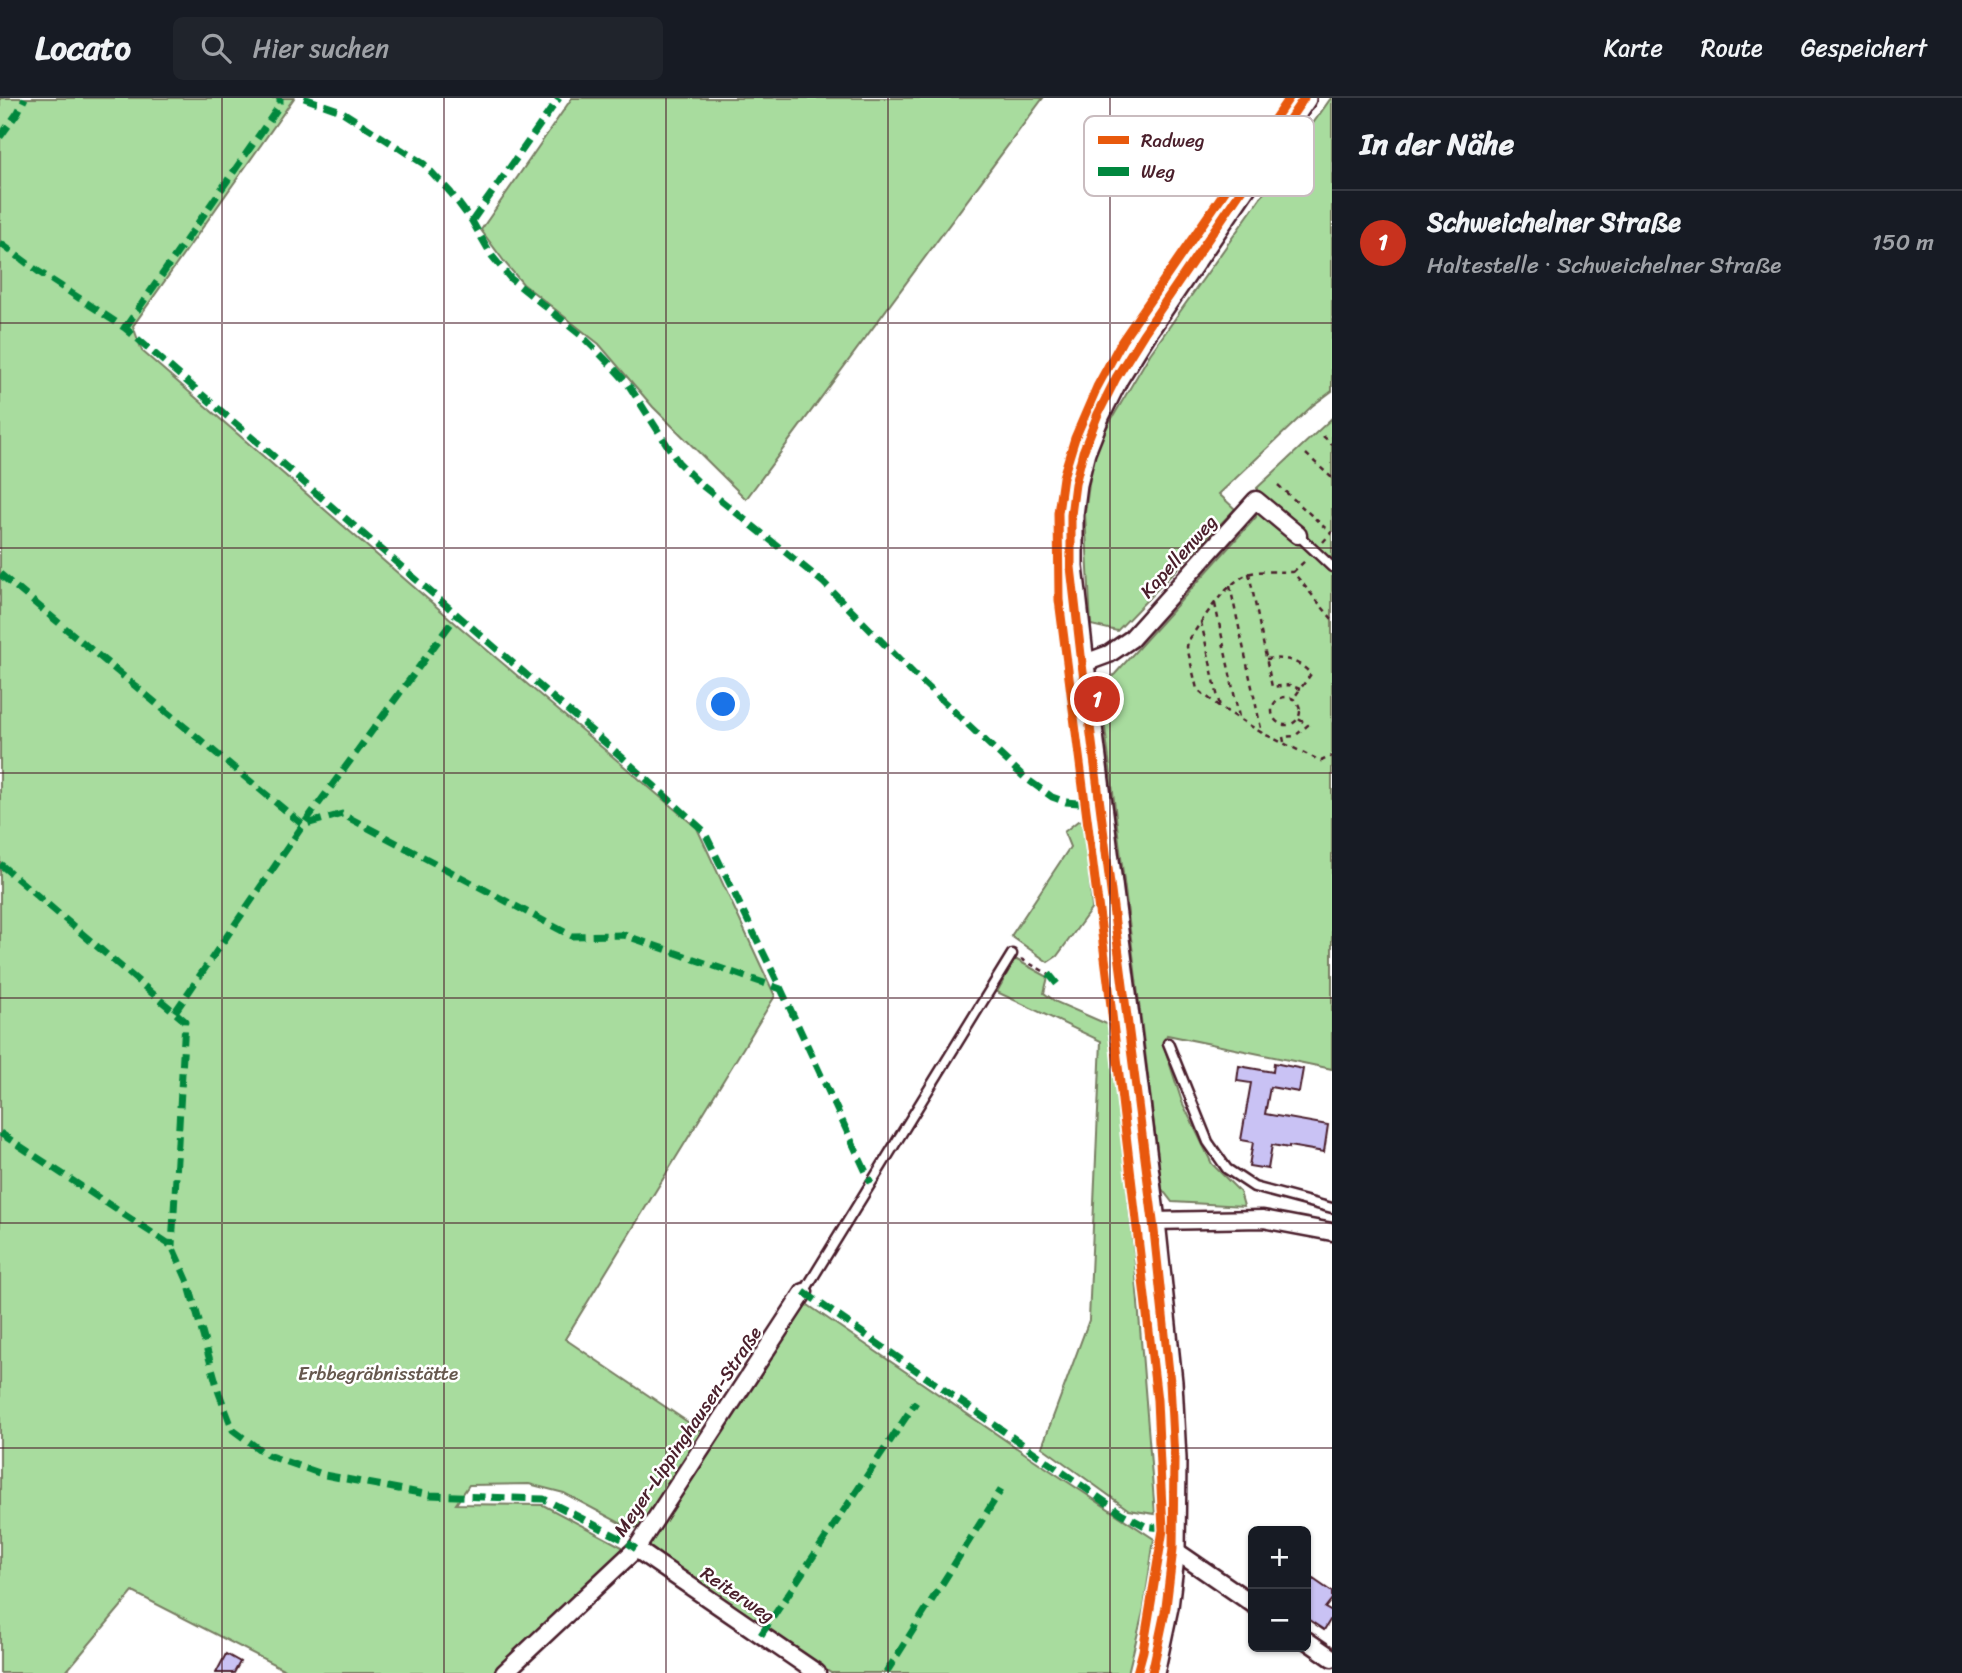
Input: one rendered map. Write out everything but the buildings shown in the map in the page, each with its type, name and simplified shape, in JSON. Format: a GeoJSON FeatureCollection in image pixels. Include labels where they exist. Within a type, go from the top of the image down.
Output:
{"type":"FeatureCollection","features":[{"type":"Feature","properties":{"kind":"street"},"geometry":{"type":"LineString","coordinates":[[1292,116],[1304,98]]}},
{"type":"Feature","properties":{"kind":"street"},"geometry":{"type":"LineString","coordinates":[[1152,1673],[1166,1607],[1173,1549],[1174,1459],[1170,1382],[1153,1221],[1082,664],[1071,567],[1071,515],[1083,452],[1116,378],[1237,196]]}},
{"type":"Feature","properties":{"kind":"street","name":"Kapellenweg"},"geometry":{"type":"LineString","coordinates":[[1082,664],[1109,654],[1131,639],[1256,500],[1298,535]]}},
{"type":"Feature","properties":{"kind":"street"},"geometry":{"type":"LineString","coordinates":[[1153,1221],[1263,1219],[1332,1233]]}},
{"type":"Feature","properties":{"kind":"street","name":"Meyer-Lippinghausen-Straße"},"geometry":{"type":"LineString","coordinates":[[504,1673],[636,1549],[804,1292]]}},
{"type":"Feature","properties":{"kind":"street","name":"Reiterweg"},"geometry":{"type":"LineString","coordinates":[[636,1549],[817,1673]]}},
{"type":"Feature","properties":{"kind":"street"},"geometry":{"type":"LineString","coordinates":[[1173,1549],[1248,1601]]}},
{"type":"Feature","properties":{"kind":"street"},"geometry":{"type":"LineString","coordinates":[[1311,1643],[1332,1658]]}},
{"type":"Feature","properties":{"kind":"lane"},"geometry":{"type":"LineString","coordinates":[[1298,535],[1332,567]]}},
{"type":"Feature","properties":{"kind":"lane"},"geometry":{"type":"LineString","coordinates":[[804,1292],[1012,954]]}},
{"type":"Feature","properties":{"kind":"lane"},"geometry":{"type":"LineString","coordinates":[[1168,1043],[1208,1142],[1227,1169],[1254,1187],[1332,1208]]}},
{"type":"Feature","properties":{"kind":"path"},"geometry":{"type":"LineString","coordinates":[[1323,436],[1332,444]]}},
{"type":"Feature","properties":{"kind":"path"},"geometry":{"type":"LineString","coordinates":[[1306,454],[1332,478]]}},
{"type":"Feature","properties":{"kind":"path"},"geometry":{"type":"LineString","coordinates":[[1278,485],[1332,534]]}},
{"type":"Feature","properties":{"kind":"path"},"geometry":{"type":"LineString","coordinates":[[1315,551],[1293,572],[1249,573],[1230,586],[1201,622],[1187,647],[1197,689],[1220,708],[1262,733],[1321,761],[1332,756]]}},
{"type":"Feature","properties":{"kind":"path"},"geometry":{"type":"LineString","coordinates":[[1293,572],[1332,619]]}},
{"type":"Feature","properties":{"kind":"path"},"geometry":{"type":"LineString","coordinates":[[1249,573],[1272,687],[1289,685],[1300,689]]}},
{"type":"Feature","properties":{"kind":"path"},"geometry":{"type":"LineString","coordinates":[[1230,586],[1262,733]]}},
{"type":"Feature","properties":{"kind":"path"},"geometry":{"type":"LineString","coordinates":[[1215,604],[1240,719]]}},
{"type":"Feature","properties":{"kind":"path"},"geometry":{"type":"LineString","coordinates":[[1201,622],[1220,708]]}},
{"type":"Feature","properties":{"kind":"path"},"geometry":{"type":"LineString","coordinates":[[1266,659],[1293,660],[1311,674],[1293,699]]}},
{"type":"Feature","properties":{"kind":"path"},"geometry":{"type":"LineString","coordinates":[[1284,697],[1293,699],[1300,710],[1297,718],[1291,724],[1277,722],[1272,714],[1273,705],[1284,697]]}},
{"type":"Feature","properties":{"kind":"path"},"geometry":{"type":"LineString","coordinates":[[1284,743],[1283,737],[1295,736],[1308,725],[1297,718]]}},
{"type":"Feature","properties":{"kind":"path"},"geometry":{"type":"LineString","coordinates":[[1012,954],[1049,974]]}},
{"type":"Feature","properties":{"kind":"green space","name":"Erbbegräbnisstätte"},"geometry":{"type":"Polygon","coordinates":[[[0,98],[294,98],[133,326],[142,351],[461,628],[697,828],[775,996],[565,1339],[704,1433],[642,1526],[631,1529],[564,1493],[529,1484],[469,1485],[456,1504],[543,1505],[626,1549],[496,1673],[291,1673],[133,1592],[65,1673],[0,1673],[0,98]]]}},
{"type":"Feature","properties":{"kind":"green space"},"geometry":{"type":"Polygon","coordinates":[[[572,98],[1043,98],[746,499],[653,407],[599,344],[523,284],[481,230],[572,98]]]}},
{"type":"Feature","properties":{"kind":"green space"},"geometry":{"type":"Polygon","coordinates":[[[1332,98],[1332,391],[1312,406],[1219,494],[1235,509],[1117,631],[1091,625],[1085,513],[1094,449],[1150,354],[1262,196],[1314,196],[1314,122],[1332,98]]]}},
{"type":"Feature","properties":{"kind":"green space"},"geometry":{"type":"Polygon","coordinates":[[[1332,418],[1332,1069],[1167,1035],[1163,1043],[1182,1102],[1212,1164],[1240,1192],[1244,1206],[1172,1202],[1162,1189],[1100,687],[1115,674],[1256,517],[1257,488],[1332,418]]]}},
{"type":"Feature","properties":{"kind":"green space"},"geometry":{"type":"Polygon","coordinates":[[[1084,820],[1092,908],[1057,956],[1048,962],[1011,936],[1070,847],[1064,832],[1078,821],[1084,820]]]}},
{"type":"Feature","properties":{"kind":"green space"},"geometry":{"type":"Polygon","coordinates":[[[1015,959],[1048,977],[1044,993],[1056,1002],[1109,1025],[1134,1253],[1155,1514],[1129,1510],[1042,1447],[1089,1320],[1101,1041],[997,992],[1015,959]]]}},
{"type":"Feature","properties":{"kind":"green space"},"geometry":{"type":"Polygon","coordinates":[[[808,1305],[1154,1539],[1144,1608],[1128,1673],[831,1673],[650,1547],[650,1539],[802,1309],[808,1305]]]}},
{"type":"Feature","properties":{"kind":"marked path"},"geometry":{"type":"LineString","coordinates":[[0,137],[25,98]]}},
{"type":"Feature","properties":{"kind":"marked path"},"geometry":{"type":"LineString","coordinates":[[125,328],[280,105],[280,98]]}},
{"type":"Feature","properties":{"kind":"marked path"},"geometry":{"type":"LineString","coordinates":[[304,98],[341,111],[424,164],[451,193],[472,221],[492,256],[511,279],[582,336],[628,384],[678,462],[699,483],[824,583],[913,673],[1024,777],[1052,797],[1066,802],[1090,804]]}},
{"type":"Feature","properties":{"kind":"marked path"},"geometry":{"type":"LineString","coordinates":[[472,221],[559,98]]}},
{"type":"Feature","properties":{"kind":"marked path"},"geometry":{"type":"LineString","coordinates":[[0,243],[125,328],[704,831],[871,1183]]}},
{"type":"Feature","properties":{"kind":"marked path"},"geometry":{"type":"LineString","coordinates":[[0,574],[303,825],[342,814],[572,936],[624,935],[781,989]]}},
{"type":"Feature","properties":{"kind":"marked path"},"geometry":{"type":"LineString","coordinates":[[175,1012],[303,825],[457,615]]}},
{"type":"Feature","properties":{"kind":"marked path"},"geometry":{"type":"LineString","coordinates":[[0,864],[185,1021],[172,1246]]}},
{"type":"Feature","properties":{"kind":"marked path"},"geometry":{"type":"LineString","coordinates":[[1049,974],[1057,984]]}},
{"type":"Feature","properties":{"kind":"marked path"},"geometry":{"type":"LineString","coordinates":[[0,1133],[172,1246],[188,1282],[219,1393],[233,1430],[267,1455],[325,1475],[430,1495],[544,1499],[624,1540],[636,1549]]}},
{"type":"Feature","properties":{"kind":"marked path"},"geometry":{"type":"LineString","coordinates":[[804,1292],[1121,1513],[1145,1526],[1169,1529]]}},
{"type":"Feature","properties":{"kind":"marked path"},"geometry":{"type":"LineString","coordinates":[[761,1635],[916,1402]]}},
{"type":"Feature","properties":{"kind":"marked path"},"geometry":{"type":"LineString","coordinates":[[886,1673],[1001,1490]]}},
{"type":"Feature","properties":{"kind":"cycle path"},"geometry":{"type":"LineString","coordinates":[[1277,116],[1289,98]]}},
{"type":"Feature","properties":{"kind":"cycle path"},"geometry":{"type":"LineString","coordinates":[[1292,116],[1304,98]]}},
{"type":"Feature","properties":{"kind":"cycle path"},"geometry":{"type":"LineString","coordinates":[[1137,1673],[1163,1530],[1157,1400],[1109,989],[1059,600],[1058,513],[1063,477],[1075,438],[1097,387],[1122,341],[1222,196]]}},
{"type":"Feature","properties":{"kind":"cycle path"},"geometry":{"type":"LineString","coordinates":[[1152,1673],[1166,1607],[1173,1549],[1174,1459],[1170,1382],[1153,1221],[1082,664],[1071,567],[1071,515],[1083,452],[1116,378],[1237,196]]}},
{"type":"Feature","properties":{"kind":"place","name":"Schweichelner Straße"},"geometry":{"type":"Point","coordinates":[1097,699]}}]}
